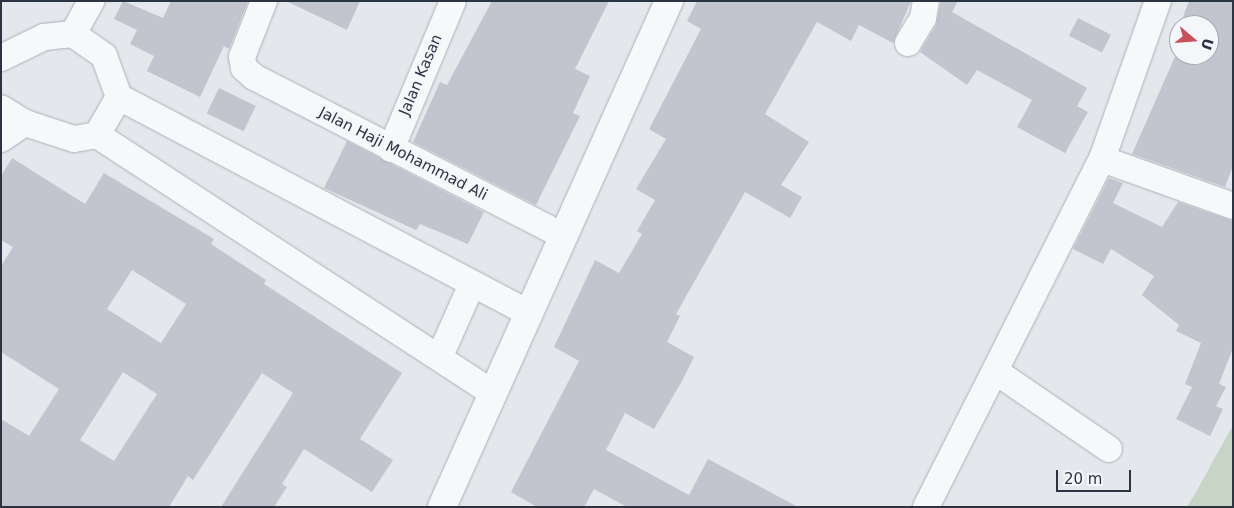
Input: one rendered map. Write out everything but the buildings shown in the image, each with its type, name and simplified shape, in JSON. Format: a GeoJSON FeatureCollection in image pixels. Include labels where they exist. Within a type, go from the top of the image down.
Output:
{"type":"FeatureCollection","features":[{"type":"Feature","properties":{"kind":"street"},"geometry":{"type":"LineString","coordinates":[[73,34],[91,1]]}},
{"type":"Feature","properties":{"kind":"street","name":"Jalan Haji Mohammad Ali"},"geometry":{"type":"LineString","coordinates":[[264,1],[245,45],[244,68],[391,149],[564,236]]}},
{"type":"Feature","properties":{"kind":"street","name":"Jalan Kasan"},"geometry":{"type":"LineString","coordinates":[[391,149],[453,1]]}},
{"type":"Feature","properties":{"kind":"street"},"geometry":{"type":"LineString","coordinates":[[442,507],[669,1]]}},
{"type":"Feature","properties":{"kind":"street"},"geometry":{"type":"LineString","coordinates":[[908,43],[923,18],[926,1]]}},
{"type":"Feature","properties":{"kind":"street"},"geometry":{"type":"LineString","coordinates":[[926,507],[1102,159],[1158,1]]}},
{"type":"Feature","properties":{"kind":"street"},"geometry":{"type":"LineString","coordinates":[[1,58],[44,37],[73,34],[104,56],[119,97],[529,313]]}},
{"type":"Feature","properties":{"kind":"street"},"geometry":{"type":"LineString","coordinates":[[97,135],[119,97]]}},
{"type":"Feature","properties":{"kind":"street"},"geometry":{"type":"LineString","coordinates":[[1,108],[25,123],[74,139],[97,135],[440,356],[493,393]]}},
{"type":"Feature","properties":{"kind":"street"},"geometry":{"type":"LineString","coordinates":[[1,138],[25,123]]}},
{"type":"Feature","properties":{"kind":"street"},"geometry":{"type":"LineString","coordinates":[[1102,159],[1233,206]]}},
{"type":"Feature","properties":{"kind":"street"},"geometry":{"type":"LineString","coordinates":[[440,356],[472,284]]}},
{"type":"Feature","properties":{"kind":"street"},"geometry":{"type":"LineString","coordinates":[[995,371],[1109,449]]}},
{"type":"Feature","properties":{"kind":"green space"},"geometry":{"type":"Polygon","coordinates":[[[1233,425],[1233,507],[1187,507],[1196,492],[1233,425]]]}}]}
